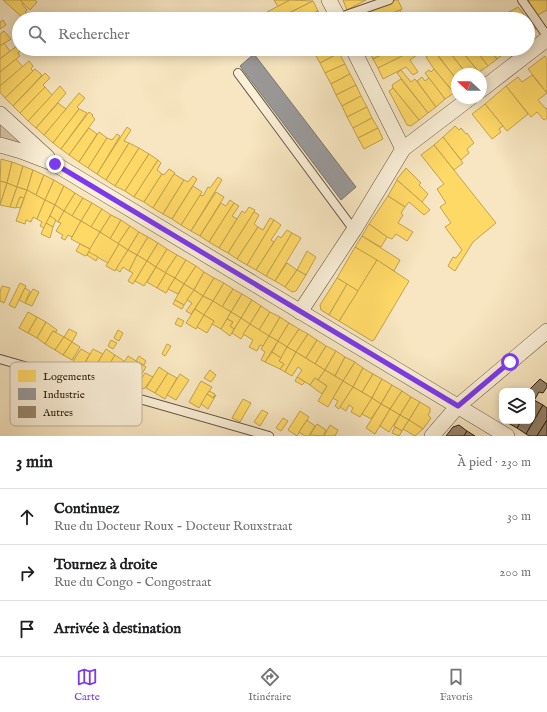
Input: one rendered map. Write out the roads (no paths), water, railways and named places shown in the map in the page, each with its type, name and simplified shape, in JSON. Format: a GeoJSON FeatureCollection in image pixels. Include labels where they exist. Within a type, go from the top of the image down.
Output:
{"type":"FeatureCollection","features":[{"type":"Feature","properties":{"kind":"street"},"geometry":{"type":"LineString","coordinates":[[329,0],[335,12]]}},
{"type":"Feature","properties":{"kind":"street"},"geometry":{"type":"LineString","coordinates":[[535,47],[547,38]]}},
{"type":"Feature","properties":{"kind":"street"},"geometry":{"type":"LineString","coordinates":[[356,56],[403,149]]}},
{"type":"Feature","properties":{"kind":"street"},"geometry":{"type":"LineString","coordinates":[[487,85],[524,56]]}},
{"type":"Feature","properties":{"kind":"street"},"geometry":{"type":"LineString","coordinates":[[300,312],[354,230],[403,149],[462,104]]}},
{"type":"Feature","properties":{"kind":"street"},"geometry":{"type":"LineString","coordinates":[[0,114],[55,164]]}},
{"type":"Feature","properties":{"kind":"street"},"geometry":{"type":"LineString","coordinates":[[0,145],[55,164],[507,436]]}},
{"type":"Feature","properties":{"kind":"street"},"geometry":{"type":"LineString","coordinates":[[432,436],[458,406],[547,331]]}},
{"type":"Feature","properties":{"kind":"lane"},"geometry":{"type":"LineString","coordinates":[[355,12],[389,0]]}},
{"type":"Feature","properties":{"kind":"lane"},"geometry":{"type":"LineString","coordinates":[[522,0],[530,12]]}},
{"type":"Feature","properties":{"kind":"lane"},"geometry":{"type":"LineString","coordinates":[[535,20],[547,38]]}},
{"type":"Feature","properties":{"kind":"lane"},"geometry":{"type":"LineString","coordinates":[[238,73],[354,230]]}},
{"type":"Feature","properties":{"kind":"lane"},"geometry":{"type":"LineString","coordinates":[[0,359],[10,362]]}},
{"type":"Feature","properties":{"kind":"lane"},"geometry":{"type":"LineString","coordinates":[[142,400],[269,436]]}}]}
